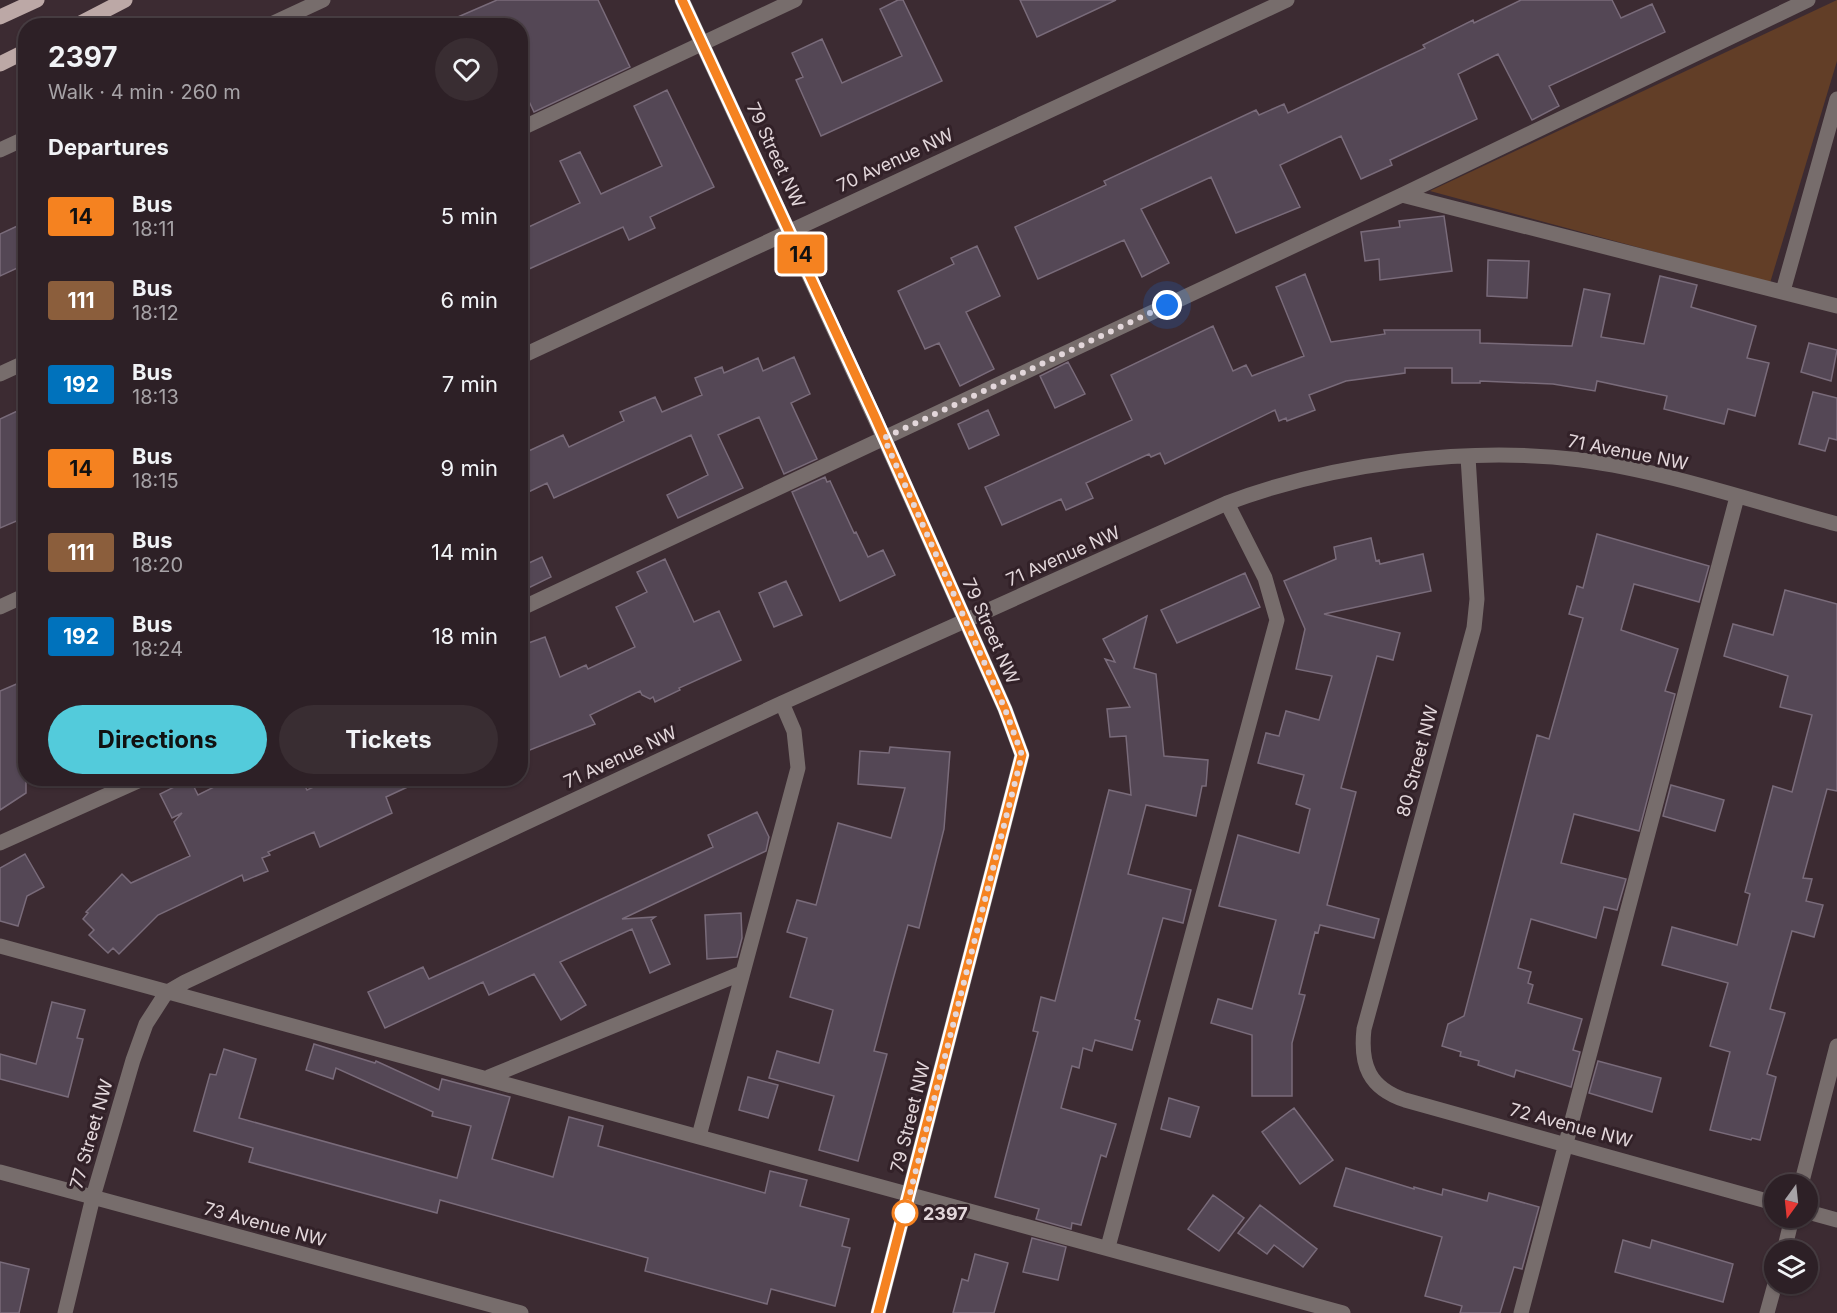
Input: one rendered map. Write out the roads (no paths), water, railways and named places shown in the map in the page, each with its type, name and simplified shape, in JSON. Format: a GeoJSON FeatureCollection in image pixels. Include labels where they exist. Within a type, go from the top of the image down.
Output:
{"type":"FeatureCollection","features":[{"type":"Feature","properties":{"kind":"main road"},"geometry":{"type":"LineString","coordinates":[[0,17],[37,0]]}},
{"type":"Feature","properties":{"kind":"main road"},"geometry":{"type":"LineString","coordinates":[[90,18],[125,0]]}},
{"type":"Feature","properties":{"kind":"main road"},"geometry":{"type":"LineString","coordinates":[[0,64],[18,55]]}},
{"type":"Feature","properties":{"kind":"street"},"geometry":{"type":"LineString","coordinates":[[284,18],[323,0]]}},
{"type":"Feature","properties":{"kind":"street","name":"79 Street NW"},"geometry":{"type":"LineString","coordinates":[[682,0],[884,438],[1005,709],[1022,755],[878,1313]]}},
{"type":"Feature","properties":{"kind":"street"},"geometry":{"type":"LineString","coordinates":[[528,125],[795,0]]}},
{"type":"Feature","properties":{"kind":"street","name":"70 Avenue NW"},"geometry":{"type":"LineString","coordinates":[[528,353],[1287,0]]}},
{"type":"Feature","properties":{"kind":"street"},"geometry":{"type":"LineString","coordinates":[[528,605],[1402,195],[1808,0]]}},
{"type":"Feature","properties":{"kind":"street"},"geometry":{"type":"LineString","coordinates":[[1783,291],[1837,99]]}},
{"type":"Feature","properties":{"kind":"street"},"geometry":{"type":"LineString","coordinates":[[0,150],[18,142]]}},
{"type":"Feature","properties":{"kind":"street"},"geometry":{"type":"LineString","coordinates":[[1402,195],[1837,306]]}},
{"type":"Feature","properties":{"kind":"street"},"geometry":{"type":"LineString","coordinates":[[0,374],[18,366]]}},
{"type":"Feature","properties":{"kind":"street","name":"71 Avenue NW"},"geometry":{"type":"LineString","coordinates":[[184,982],[782,702],[1227,502],[1276,484],[1328,472],[1468,457],[1521,455],[1581,460],[1638,471],[1837,524]]}},
{"type":"Feature","properties":{"kind":"street","name":"80 Street NW"},"geometry":{"type":"LineString","coordinates":[[1367,1071],[1361,1051],[1364,1029],[1474,628],[1478,599],[1468,457]]}},
{"type":"Feature","properties":{"kind":"street"},"geometry":{"type":"LineString","coordinates":[[1521,1313],[1737,497]]}},
{"type":"Feature","properties":{"kind":"street"},"geometry":{"type":"LineString","coordinates":[[1108,1247],[1277,620],[1265,578],[1227,502]]}},
{"type":"Feature","properties":{"kind":"street"},"geometry":{"type":"LineString","coordinates":[[0,607],[18,598]]}},
{"type":"Feature","properties":{"kind":"street"},"geometry":{"type":"LineString","coordinates":[[699,1136],[798,768],[794,731],[782,702]]}},
{"type":"Feature","properties":{"kind":"street"},"geometry":{"type":"LineString","coordinates":[[0,843],[127,786]]}},
{"type":"Feature","properties":{"kind":"street"},"geometry":{"type":"LineString","coordinates":[[0,946],[166,993],[489,1077],[1343,1313]]}},
{"type":"Feature","properties":{"kind":"street"},"geometry":{"type":"LineString","coordinates":[[489,1077],[742,973]]}},
{"type":"Feature","properties":{"kind":"street","name":"77 Street NW"},"geometry":{"type":"LineString","coordinates":[[64,1313],[93,1197],[132,1060],[146,1024],[166,993],[184,982]]}},
{"type":"Feature","properties":{"kind":"street"},"geometry":{"type":"LineString","coordinates":[[1804,1174],[1837,1046]]}},
{"type":"Feature","properties":{"kind":"street","name":"72 Avenue NW"},"geometry":{"type":"LineString","coordinates":[[1367,1071],[1378,1085],[1392,1096],[1764,1200]]}},
{"type":"Feature","properties":{"kind":"street","name":"73 Avenue NW"},"geometry":{"type":"LineString","coordinates":[[0,1172],[512,1312]]}},
{"type":"Feature","properties":{"kind":"street"},"geometry":{"type":"LineString","coordinates":[[1818,1215],[1837,1220]]}},
{"type":"Feature","properties":{"kind":"street"},"geometry":{"type":"LineString","coordinates":[[1767,1313],[1772,1294]]}},
{"type":"Feature","properties":{"kind":"place","name":"2397"},"geometry":{"type":"Point","coordinates":[905,1213]}}]}
